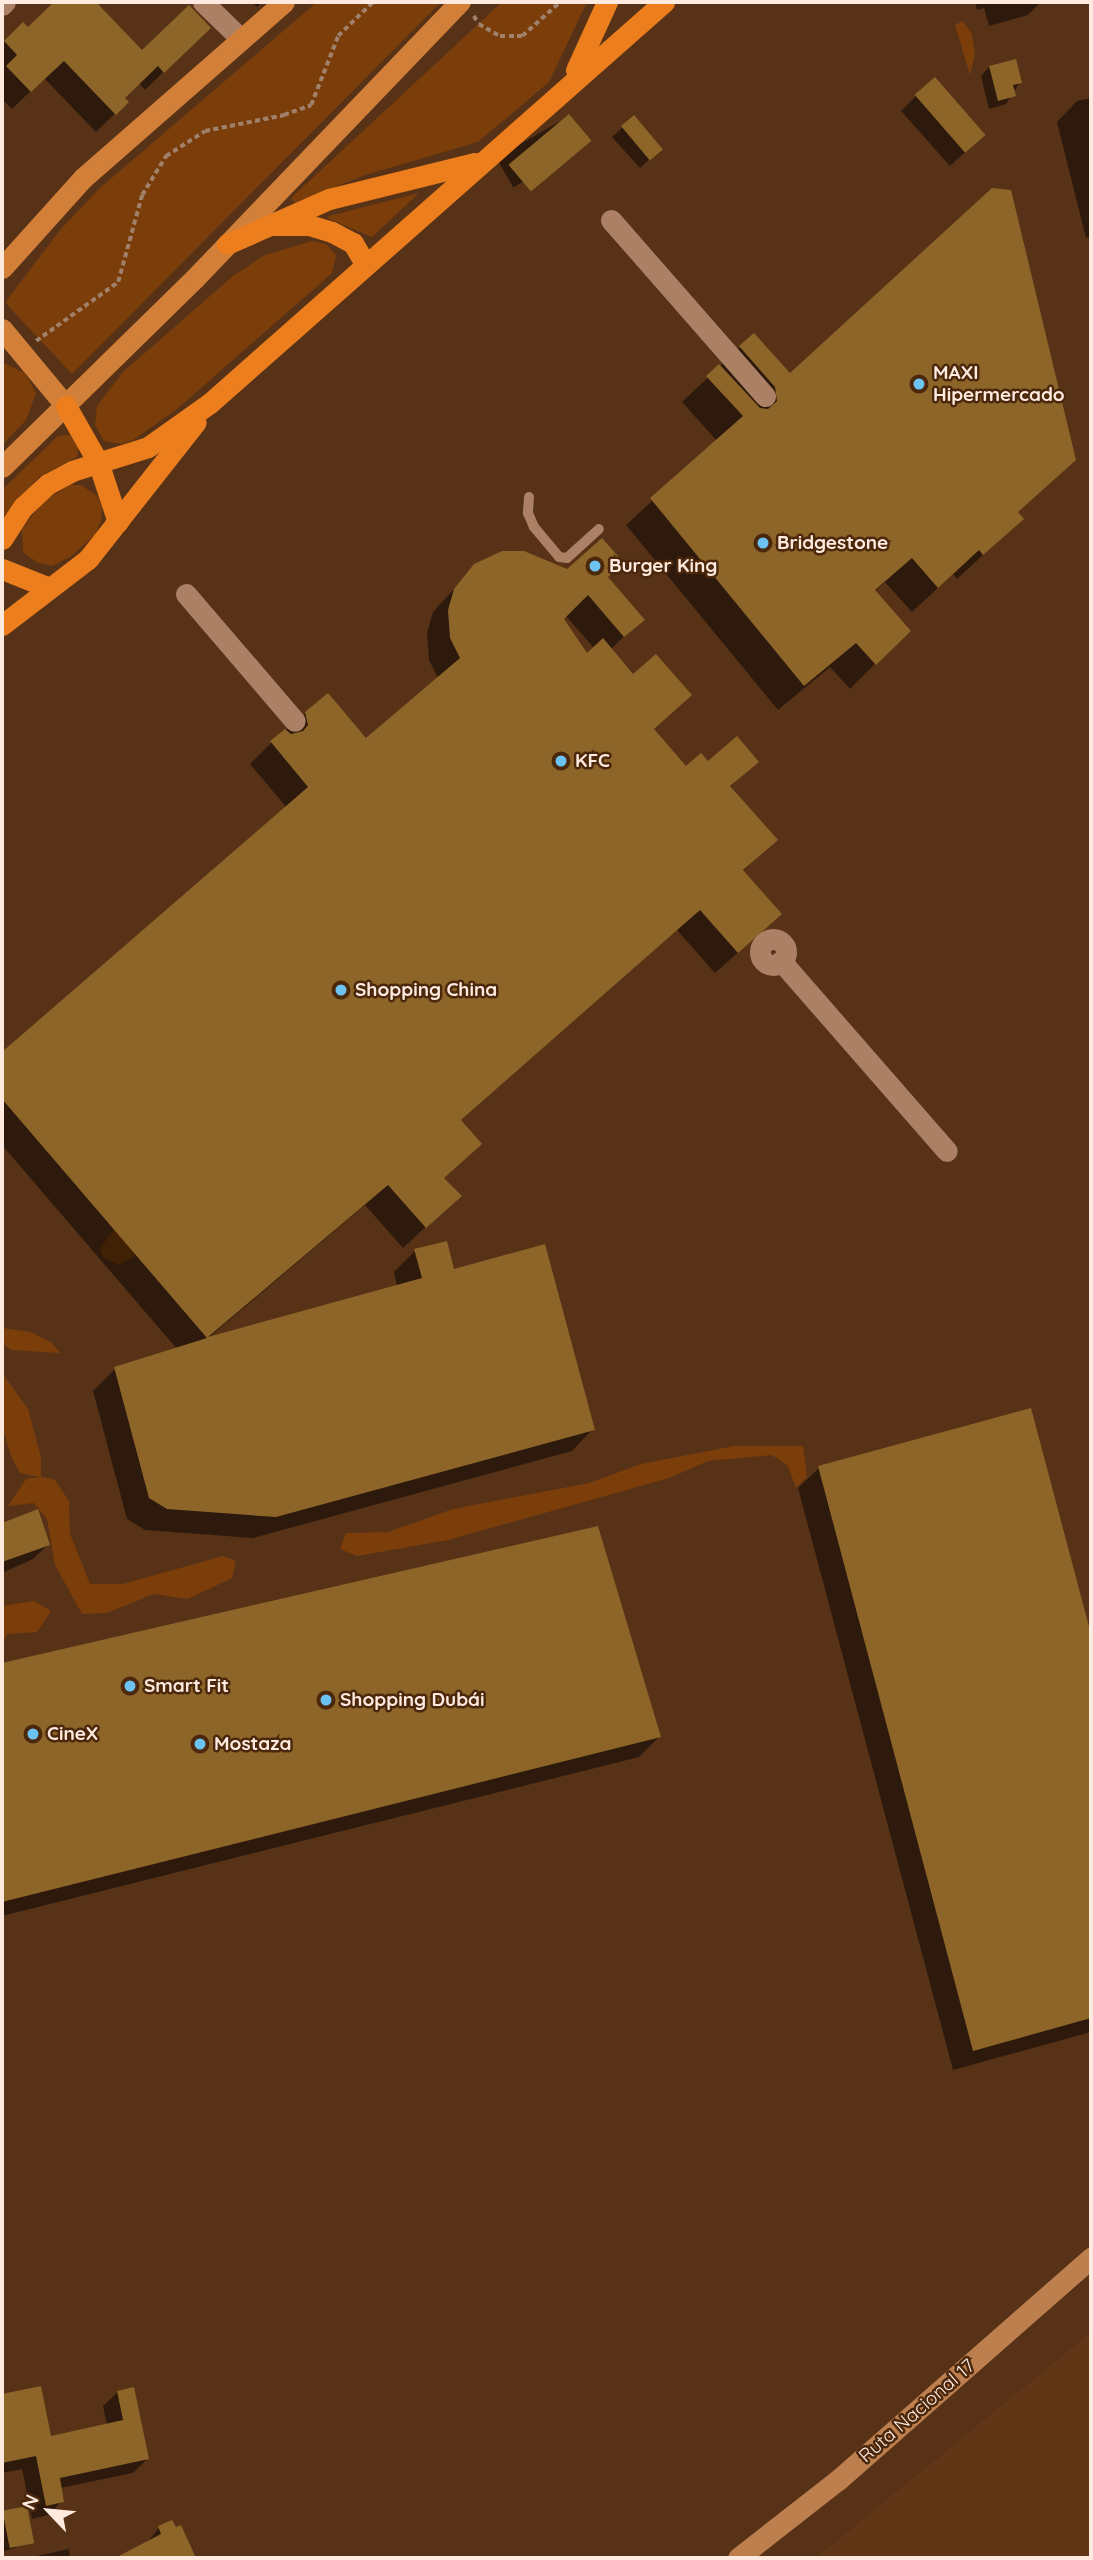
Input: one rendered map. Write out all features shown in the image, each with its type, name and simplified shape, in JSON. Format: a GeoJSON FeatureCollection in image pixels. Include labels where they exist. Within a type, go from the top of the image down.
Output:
{"type":"FeatureCollection","features":[{"type":"Feature","properties":{"kind":"highway"},"geometry":{"type":"LineString","coordinates":[[568,84],[591,43],[607,2]]}},
{"type":"Feature","properties":{"kind":"highway"},"geometry":{"type":"LineString","coordinates":[[2,539],[23,507],[48,484],[98,462],[148,447],[210,403],[477,163],[664,2]]}},
{"type":"Feature","properties":{"kind":"highway"},"geometry":{"type":"LineString","coordinates":[[227,244],[262,226],[364,188],[477,163]]}},
{"type":"Feature","properties":{"kind":"highway"},"geometry":{"type":"LineString","coordinates":[[262,226],[309,225],[332,232],[353,243],[365,264]]}},
{"type":"Feature","properties":{"kind":"highway"},"geometry":{"type":"LineString","coordinates":[[2,625],[47,587],[89,559],[210,403]]}},
{"type":"Feature","properties":{"kind":"highway"},"geometry":{"type":"LineString","coordinates":[[66,406],[98,462],[118,522]]}},
{"type":"Feature","properties":{"kind":"highway"},"geometry":{"type":"LineString","coordinates":[[2,569],[47,587]]}},
{"type":"Feature","properties":{"kind":"main road"},"geometry":{"type":"LineString","coordinates":[[2,268],[83,178],[284,2]]}},
{"type":"Feature","properties":{"kind":"main road"},"geometry":{"type":"LineString","coordinates":[[2,467],[466,7]]}},
{"type":"Feature","properties":{"kind":"main road"},"geometry":{"type":"LineString","coordinates":[[10,341],[66,406]]}},
{"type":"Feature","properties":{"kind":"street"},"geometry":{"type":"LineString","coordinates":[[203,2],[240,38]]}},
{"type":"Feature","properties":{"kind":"street"},"geometry":{"type":"LineString","coordinates":[[611,220],[765,396]]}},
{"type":"Feature","properties":{"kind":"street"},"geometry":{"type":"LineString","coordinates":[[186,594],[295,720]]}},
{"type":"Feature","properties":{"kind":"street"},"geometry":{"type":"LineString","coordinates":[[762,938],[762,958],[769,964],[781,961],[947,1151]]}},
{"type":"Feature","properties":{"kind":"street","name":"Ruta Nacional 17"},"geometry":{"type":"LineString","coordinates":[[738,2558],[838,2480],[1091,2258]]}},
{"type":"Feature","properties":{"kind":"lane"},"geometry":{"type":"LineString","coordinates":[[529,497],[528,513],[534,527],[559,556],[567,558],[599,529]]}},
{"type":"Feature","properties":{"kind":"path"},"geometry":{"type":"LineString","coordinates":[[10,341],[118,282],[142,195],[166,156],[205,131],[284,115],[311,104],[338,36],[373,2]]}},
{"type":"Feature","properties":{"kind":"path"},"geometry":{"type":"LineString","coordinates":[[466,7],[479,24],[500,36],[522,36],[560,2]]}},
{"type":"Feature","properties":{"kind":"shaded area"},"geometry":{"type":"Polygon","coordinates":[[[317,2],[441,2],[72,374],[6,302],[60,230],[100,188],[317,2]]]}},
{"type":"Feature","properties":{"kind":"shaded area"},"geometry":{"type":"Polygon","coordinates":[[[502,2],[587,2],[549,82],[478,142],[365,175],[295,203],[291,198],[502,2]]]}},
{"type":"Feature","properties":{"kind":"shaded area"},"geometry":{"type":"Polygon","coordinates":[[[963,21],[972,34],[975,54],[970,75],[955,25],[963,21]]]}},
{"type":"Feature","properties":{"kind":"shaded area"},"geometry":{"type":"Polygon","coordinates":[[[419,193],[372,237],[327,218],[329,216],[419,193]]]}},
{"type":"Feature","properties":{"kind":"shaded area"},"geometry":{"type":"Polygon","coordinates":[[[312,241],[326,244],[336,255],[332,273],[176,410],[133,440],[122,444],[104,441],[95,425],[97,406],[123,372],[233,276],[265,255],[312,241]]]}},
{"type":"Feature","properties":{"kind":"shaded area"},"geometry":{"type":"Polygon","coordinates":[[[2,362],[25,373],[36,393],[26,420],[2,445],[2,362]]]}},
{"type":"Feature","properties":{"kind":"shaded area"},"geometry":{"type":"Polygon","coordinates":[[[70,435],[79,446],[77,457],[39,477],[2,521],[2,490],[58,436],[70,435]]]}},
{"type":"Feature","properties":{"kind":"shaded area"},"geometry":{"type":"Polygon","coordinates":[[[70,485],[81,485],[97,496],[102,506],[101,521],[95,535],[70,557],[52,566],[38,563],[23,552],[22,530],[41,503],[70,485]]]}},
{"type":"Feature","properties":{"kind":"shaded area"},"geometry":{"type":"Polygon","coordinates":[[[116,1226],[131,1238],[135,1256],[119,1265],[103,1257],[100,1249],[116,1226]]]}},
{"type":"Feature","properties":{"kind":"shaded area"},"geometry":{"type":"Polygon","coordinates":[[[2,1328],[31,1332],[52,1343],[60,1353],[11,1350],[2,1343],[2,1328]]]}},
{"type":"Feature","properties":{"kind":"shaded area"},"geometry":{"type":"Polygon","coordinates":[[[2,1373],[28,1409],[41,1457],[41,1477],[54,1479],[69,1501],[70,1534],[90,1584],[123,1584],[223,1556],[236,1561],[232,1578],[188,1599],[154,1594],[107,1613],[82,1614],[55,1565],[47,1519],[34,1503],[8,1506],[26,1479],[40,1477],[20,1473],[11,1456],[2,1425],[2,1373]]]}},
{"type":"Feature","properties":{"kind":"shaded area"},"geometry":{"type":"Polygon","coordinates":[[[734,1446],[803,1446],[807,1477],[796,1488],[788,1466],[772,1455],[708,1461],[669,1478],[448,1540],[357,1556],[340,1549],[346,1533],[388,1532],[453,1509],[589,1483],[641,1464],[734,1446]]]}},
{"type":"Feature","properties":{"kind":"shaded area"},"geometry":{"type":"Polygon","coordinates":[[[34,1601],[51,1611],[37,1632],[7,1634],[2,1644],[2,1606],[34,1601]]]}},
{"type":"Feature","properties":{"kind":"shaded area"},"geometry":{"type":"Polygon","coordinates":[[[1091,2332],[1091,2558],[816,2558],[1091,2332]]]}},
{"type":"Feature","properties":{"kind":"building"},"geometry":{"type":"Polygon","coordinates":[[[54,2],[96,2],[142,50],[189,5],[211,28],[164,73],[158,66],[125,98],[129,102],[116,115],[64,61],[31,92],[6,66],[17,55],[4,41],[23,22],[28,27],[54,2]]]}},
{"type":"Feature","properties":{"kind":"building"},"geometry":{"type":"Polygon","coordinates":[[[1016,59],[1022,83],[1013,85],[1016,96],[998,101],[989,66],[1016,59]]]}},
{"type":"Feature","properties":{"kind":"building"},"geometry":{"type":"Polygon","coordinates":[[[935,77],[986,135],[965,153],[915,95],[935,77]]]}},
{"type":"Feature","properties":{"kind":"building"},"geometry":{"type":"Polygon","coordinates":[[[569,114],[591,141],[531,192],[508,165],[569,114]]]}},
{"type":"Feature","properties":{"kind":"building"},"geometry":{"type":"Polygon","coordinates":[[[634,115],[663,149],[650,160],[621,126],[634,115]]]}},
{"type":"Feature","properties":{"kind":"building","name":"MAXI Hipermercado"},"geometry":{"type":"Polygon","coordinates":[[[992,188],[1011,190],[1076,460],[1018,512],[1024,519],[983,555],[979,550],[938,588],[912,558],[875,590],[911,631],[876,665],[856,643],[804,686],[650,498],[743,416],[706,376],[719,364],[760,408],[768,409],[777,401],[775,387],[739,346],[754,333],[790,373],[992,188]]]}},
{"type":"Feature","properties":{"kind":"building"},"geometry":{"type":"Polygon","coordinates":[[[602,538],[624,563],[608,577],[645,620],[624,637],[588,595],[564,619],[587,653],[603,638],[633,674],[656,654],[692,695],[654,729],[686,766],[701,753],[708,761],[737,736],[759,762],[730,786],[778,840],[743,870],[782,914],[738,953],[700,910],[461,1120],[482,1144],[444,1178],[462,1196],[426,1228],[388,1185],[208,1337],[422,1278],[414,1249],[447,1241],[454,1269],[545,1244],[595,1430],[276,1517],[167,1509],[149,1498],[114,1367],[207,1338],[2,1099],[2,1052],[308,787],[270,741],[285,729],[291,734],[303,731],[308,725],[305,712],[328,693],[366,738],[460,658],[450,638],[448,610],[454,589],[474,564],[502,551],[524,551],[567,569],[602,538]]]}},
{"type":"Feature","properties":{"kind":"building"},"geometry":{"type":"Polygon","coordinates":[[[1031,1408],[1091,1634],[1091,2018],[973,2051],[818,1466],[1031,1408]]]}},
{"type":"Feature","properties":{"kind":"building"},"geometry":{"type":"Polygon","coordinates":[[[38,1509],[50,1545],[2,1562],[2,1523],[38,1509]]]}},
{"type":"Feature","properties":{"kind":"building","name":"Shopping Dubái"},"geometry":{"type":"Polygon","coordinates":[[[598,1526],[661,1737],[2,1902],[2,1663],[598,1526]]]}},
{"type":"Feature","properties":{"kind":"building"},"geometry":{"type":"Polygon","coordinates":[[[41,2386],[51,2436],[123,2420],[117,2391],[134,2387],[149,2459],[60,2478],[64,2502],[46,2506],[36,2456],[2,2463],[2,2394],[41,2386]]]}},
{"type":"Feature","properties":{"kind":"building"},"geometry":{"type":"Polygon","coordinates":[[[27,2506],[34,2543],[10,2548],[2,2511],[27,2506]]]}},
{"type":"Feature","properties":{"kind":"building"},"geometry":{"type":"Polygon","coordinates":[[[172,2520],[176,2527],[181,2525],[196,2558],[115,2558],[161,2534],[158,2526],[172,2520]]]}},
{"type":"Feature","properties":{"kind":"place","name":"MAXI Hipermercado"},"geometry":{"type":"Point","coordinates":[919,384]}},
{"type":"Feature","properties":{"kind":"place","name":"Bridgestone"},"geometry":{"type":"Point","coordinates":[763,543]}},
{"type":"Feature","properties":{"kind":"place","name":"Burger King"},"geometry":{"type":"Point","coordinates":[595,566]}},
{"type":"Feature","properties":{"kind":"place","name":"KFC"},"geometry":{"type":"Point","coordinates":[561,761]}},
{"type":"Feature","properties":{"kind":"place","name":"Shopping China"},"geometry":{"type":"Point","coordinates":[341,990]}},
{"type":"Feature","properties":{"kind":"place","name":"Smart Fit"},"geometry":{"type":"Point","coordinates":[130,1686]}},
{"type":"Feature","properties":{"kind":"place","name":"Shopping Dubái"},"geometry":{"type":"Point","coordinates":[326,1700]}},
{"type":"Feature","properties":{"kind":"place","name":"CineX"},"geometry":{"type":"Point","coordinates":[33,1734]}},
{"type":"Feature","properties":{"kind":"place","name":"Mostaza"},"geometry":{"type":"Point","coordinates":[200,1744]}}]}
